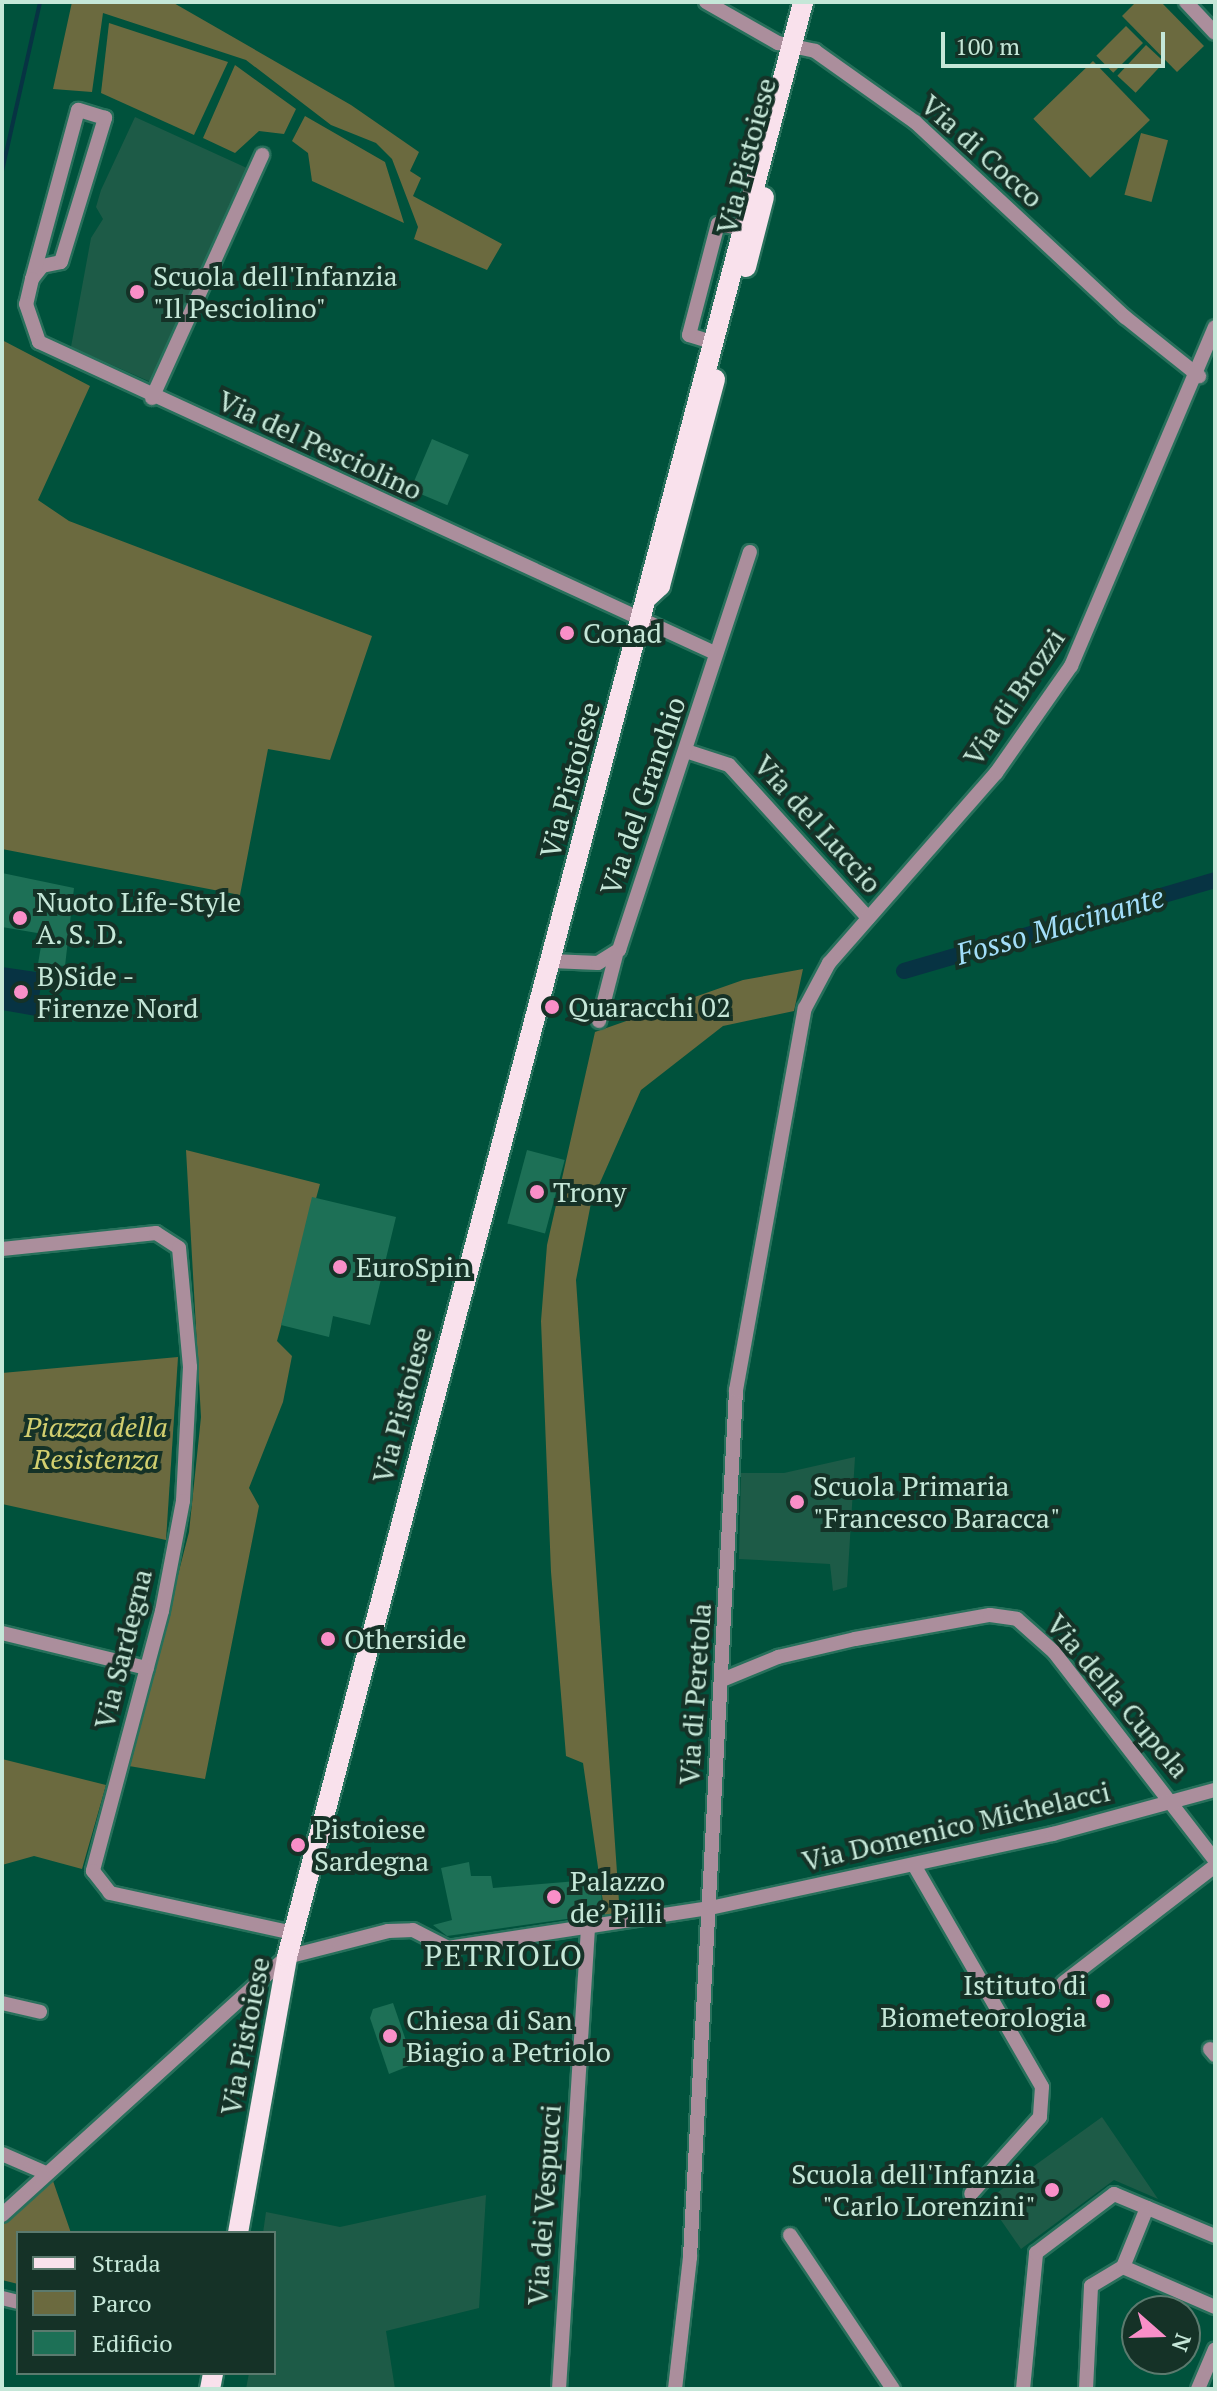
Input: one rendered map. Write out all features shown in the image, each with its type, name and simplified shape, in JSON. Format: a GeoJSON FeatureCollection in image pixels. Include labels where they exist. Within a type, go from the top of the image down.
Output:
{"type":"FeatureCollection","features":[{"type":"Feature","properties":{"kind":"main road","name":"Via Pistoiese"},"geometry":{"type":"LineString","coordinates":[[647,598],[660,586],[797,46],[803,2]]}},
{"type":"Feature","properties":{"kind":"main road","name":"Via Pistoiese"},"geometry":{"type":"LineString","coordinates":[[238,2231],[287,1957],[642,621],[647,598],[645,583],[741,228],[797,46],[816,2]]}},
{"type":"Feature","properties":{"kind":"street","name":"Via di Cocco"},"geometry":{"type":"LineString","coordinates":[[706,2],[797,46],[915,122],[1125,317],[1199,376]]}},
{"type":"Feature","properties":{"kind":"street"},"geometry":{"type":"LineString","coordinates":[[1186,2],[1215,33]]}},
{"type":"Feature","properties":{"kind":"street","name":"Via del Pesciolino"},"geometry":{"type":"LineString","coordinates":[[32,279],[42,266],[61,262],[105,118],[78,110],[32,279],[26,314],[39,342],[152,398],[642,621]]}},
{"type":"Feature","properties":{"kind":"street"},"geometry":{"type":"LineString","coordinates":[[152,398],[262,155]]}},
{"type":"Feature","properties":{"kind":"street","name":"Via di Brozzi"},"geometry":{"type":"LineString","coordinates":[[805,1008],[822,973],[996,773],[1071,666],[1212,349],[1215,327]]}},
{"type":"Feature","properties":{"kind":"street","name":"Via del Granchio"},"geometry":{"type":"LineString","coordinates":[[599,1021],[616,955],[689,752],[715,653],[750,552]]}},
{"type":"Feature","properties":{"kind":"street"},"geometry":{"type":"LineString","coordinates":[[642,621],[715,653]]}},
{"type":"Feature","properties":{"kind":"street","name":"Via del Luccio"},"geometry":{"type":"LineString","coordinates":[[689,752],[729,765],[868,918]]}},
{"type":"Feature","properties":{"kind":"street"},"geometry":{"type":"LineString","coordinates":[[551,961],[598,963],[616,955]]}},
{"type":"Feature","properties":{"kind":"street","name":"Via di Peretola"},"geometry":{"type":"LineString","coordinates":[[670,2388],[690,2257],[739,1363],[805,1008]]}},
{"type":"Feature","properties":{"kind":"street","name":"Via Sardegna"},"geometry":{"type":"LineString","coordinates":[[2,1249],[156,1233],[174,1241],[183,1265],[189,1433],[176,1543],[147,1668],[94,1864],[97,1882],[110,1893],[294,1933]]}},
{"type":"Feature","properties":{"kind":"street","name":"Via della Cupola"},"geometry":{"type":"LineString","coordinates":[[722,1680],[798,1651],[1008,1616],[1054,1652],[1172,1801],[1215,1863]]}},
{"type":"Feature","properties":{"kind":"street"},"geometry":{"type":"LineString","coordinates":[[2,1633],[147,1668]]}},
{"type":"Feature","properties":{"kind":"street","name":"Via Domenico Michelacci"},"geometry":{"type":"LineString","coordinates":[[287,1957],[406,1929],[448,1948],[588,1929],[707,1908],[914,1865],[1215,1790]]}},
{"type":"Feature","properties":{"kind":"street"},"geometry":{"type":"LineString","coordinates":[[1063,1983],[1215,1863]]}},
{"type":"Feature","properties":{"kind":"street"},"geometry":{"type":"LineString","coordinates":[[914,1865],[1042,2087],[1040,2117],[971,2194]]}},
{"type":"Feature","properties":{"kind":"street","name":"Via dei Vespucci"},"geometry":{"type":"LineString","coordinates":[[559,2389],[588,1929]]}},
{"type":"Feature","properties":{"kind":"street"},"geometry":{"type":"LineString","coordinates":[[2,2215],[287,1957]]}},
{"type":"Feature","properties":{"kind":"street"},"geometry":{"type":"LineString","coordinates":[[2,2003],[40,2012]]}},
{"type":"Feature","properties":{"kind":"street"},"geometry":{"type":"LineString","coordinates":[[2,2154],[46,2173]]}},
{"type":"Feature","properties":{"kind":"street"},"geometry":{"type":"LineString","coordinates":[[1023,2389],[1036,2253],[1114,2194],[1215,2236]]}},
{"type":"Feature","properties":{"kind":"street"},"geometry":{"type":"LineString","coordinates":[[1086,2389],[1091,2286],[1123,2267],[1147,2208]]}},
{"type":"Feature","properties":{"kind":"street"},"geometry":{"type":"LineString","coordinates":[[790,2235],[893,2389]]}},
{"type":"Feature","properties":{"kind":"street"},"geometry":{"type":"LineString","coordinates":[[1123,2267],[1215,2307]]}},
{"type":"Feature","properties":{"kind":"street"},"geometry":{"type":"LineString","coordinates":[[1198,2389],[1215,2349]]}},
{"type":"Feature","properties":{"kind":"shaded area","name":"Scuola dell'Infanzia \"Il Pesciolino\""},"geometry":{"type":"Polygon","coordinates":[[[135,117],[249,169],[153,383],[71,347],[91,238],[103,219],[96,207],[135,117]]]}},
{"type":"Feature","properties":{"kind":"shaded area","name":"Scuola Primaria \"Francesco Baracca\""},"geometry":{"type":"Polygon","coordinates":[[[855,1457],[847,1587],[833,1591],[830,1564],[739,1559],[741,1473],[784,1473],[855,1457]]]}},
{"type":"Feature","properties":{"kind":"shaded area","name":"Scuola dell'Infanzia \"Carlo Lorenzini\""},"geometry":{"type":"Polygon","coordinates":[[[1102,2117],[1158,2199],[1114,2180],[1021,2249],[987,2200],[1102,2117]]]}},
{"type":"Feature","properties":{"kind":"shaded area"},"geometry":{"type":"Polygon","coordinates":[[[486,2195],[479,2308],[386,2331],[395,2389],[246,2389],[249,2375],[276,2375],[276,2231],[263,2231],[266,2212],[340,2227],[486,2195]]]}},
{"type":"Feature","properties":{"kind":"green space"},"geometry":{"type":"Polygon","coordinates":[[[72,2],[172,2],[351,105],[419,152],[410,171],[421,178],[413,196],[502,244],[487,270],[414,239],[418,227],[392,159],[376,143],[331,125],[246,60],[103,13],[92,92],[53,89],[72,2]]]}},
{"type":"Feature","properties":{"kind":"green space"},"geometry":{"type":"Polygon","coordinates":[[[1136,2],[1161,2],[1204,46],[1177,72],[1122,16],[1136,2]]]}},
{"type":"Feature","properties":{"kind":"green space"},"geometry":{"type":"Polygon","coordinates":[[[109,23],[228,62],[194,135],[101,93],[109,23]]]}},
{"type":"Feature","properties":{"kind":"green space"},"geometry":{"type":"Polygon","coordinates":[[[1126,26],[1143,43],[1113,73],[1096,56],[1126,26]]]}},
{"type":"Feature","properties":{"kind":"green space"},"geometry":{"type":"Polygon","coordinates":[[[1146,45],[1164,62],[1136,93],[1117,76],[1146,45]]]}},
{"type":"Feature","properties":{"kind":"green space"},"geometry":{"type":"Polygon","coordinates":[[[1093,61],[1150,120],[1090,178],[1033,119],[1093,61]]]}},
{"type":"Feature","properties":{"kind":"green space"},"geometry":{"type":"Polygon","coordinates":[[[235,65],[296,109],[284,134],[259,131],[235,153],[203,138],[235,65]]]}},
{"type":"Feature","properties":{"kind":"green space"},"geometry":{"type":"Polygon","coordinates":[[[305,116],[385,162],[404,223],[312,181],[308,153],[292,141],[305,116]]]}},
{"type":"Feature","properties":{"kind":"green space"},"geometry":{"type":"Polygon","coordinates":[[[1141,133],[1168,140],[1151,202],[1124,195],[1141,133]]]}},
{"type":"Feature","properties":{"kind":"green space"},"geometry":{"type":"Polygon","coordinates":[[[2,340],[90,386],[38,500],[69,521],[372,636],[330,760],[268,749],[240,895],[2,849],[2,340]]]}},
{"type":"Feature","properties":{"kind":"green space"},"geometry":{"type":"Polygon","coordinates":[[[803,969],[794,1011],[723,1026],[641,1090],[591,1203],[576,1280],[620,1916],[605,1916],[583,1763],[566,1756],[551,1572],[541,1321],[547,1245],[595,1032],[743,980],[803,969]]]}},
{"type":"Feature","properties":{"kind":"green space"},"geometry":{"type":"Polygon","coordinates":[[[186,1150],[320,1184],[277,1341],[292,1356],[283,1402],[249,1488],[259,1506],[205,1779],[129,1766],[189,1532],[201,1417],[186,1150]]]}},
{"type":"Feature","properties":{"kind":"green space","name":"Piazza della Resistenza"},"geometry":{"type":"Polygon","coordinates":[[[178,1357],[166,1540],[2,1504],[2,1373],[178,1357]]]}},
{"type":"Feature","properties":{"kind":"green space"},"geometry":{"type":"Polygon","coordinates":[[[2,1759],[106,1785],[82,1869],[34,1856],[2,1865],[2,1759]]]}},
{"type":"Feature","properties":{"kind":"green space"},"geometry":{"type":"Polygon","coordinates":[[[52,2178],[70,2231],[16,2231],[16,2284],[2,2280],[2,2225],[52,2178]]]}},
{"type":"Feature","properties":{"kind":"water","name":"B)Side - Firenze Nord"},"geometry":{"type":"Polygon","coordinates":[[[2,967],[43,973],[36,1016],[2,1010],[2,967]]]}},
{"type":"Feature","properties":{"kind":"building"},"geometry":{"type":"Polygon","coordinates":[[[432,439],[469,455],[447,505],[411,490],[432,439]]]}},
{"type":"Feature","properties":{"kind":"building","name":"Nuoto Life-Style A. S. D."},"geometry":{"type":"Polygon","coordinates":[[[2,873],[74,888],[65,966],[38,964],[43,934],[2,927],[2,873]]]}},
{"type":"Feature","properties":{"kind":"building","name":"Trony"},"geometry":{"type":"Polygon","coordinates":[[[527,1150],[565,1160],[545,1234],[507,1223],[527,1150]]]}},
{"type":"Feature","properties":{"kind":"building","name":"EuroSpin"},"geometry":{"type":"Polygon","coordinates":[[[312,1197],[396,1217],[370,1325],[333,1316],[329,1337],[281,1325],[312,1197]]]}},
{"type":"Feature","properties":{"kind":"building","name":"Palazzo de’ Pilli"},"geometry":{"type":"Polygon","coordinates":[[[469,1862],[471,1876],[491,1876],[493,1888],[601,1879],[602,1914],[447,1936],[433,1925],[452,1920],[441,1868],[469,1862]]]}},
{"type":"Feature","properties":{"kind":"building","name":"Chiesa di San Biagio a Petriolo"},"geometry":{"type":"Polygon","coordinates":[[[393,2003],[414,2064],[389,2074],[370,2018],[373,2009],[393,2003]]]}},
{"type":"Feature","properties":{"kind":"waterway"},"geometry":{"type":"LineString","coordinates":[[2,171],[40,2]]}},
{"type":"Feature","properties":{"kind":"waterway","name":"Fosso Macinante"},"geometry":{"type":"LineString","coordinates":[[904,971],[1215,880]]}},
{"type":"Feature","properties":{"kind":"place","name":"Scuola dell'Infanzia \"Il Pesciolino\""},"geometry":{"type":"Point","coordinates":[137,292]}},
{"type":"Feature","properties":{"kind":"place","name":"Conad"},"geometry":{"type":"Point","coordinates":[567,633]}},
{"type":"Feature","properties":{"kind":"place","name":"Nuoto Life-Style A. S. D."},"geometry":{"type":"Point","coordinates":[20,918]}},
{"type":"Feature","properties":{"kind":"place","name":"B)Side - Firenze Nord"},"geometry":{"type":"Point","coordinates":[21,992]}},
{"type":"Feature","properties":{"kind":"place","name":"Quaracchi 02"},"geometry":{"type":"Point","coordinates":[552,1007]}},
{"type":"Feature","properties":{"kind":"place","name":"Trony"},"geometry":{"type":"Point","coordinates":[537,1192]}},
{"type":"Feature","properties":{"kind":"place","name":"EuroSpin"},"geometry":{"type":"Point","coordinates":[340,1267]}},
{"type":"Feature","properties":{"kind":"place","name":"Scuola Primaria \"Francesco Baracca\""},"geometry":{"type":"Point","coordinates":[797,1502]}},
{"type":"Feature","properties":{"kind":"place","name":"Otherside"},"geometry":{"type":"Point","coordinates":[328,1639]}},
{"type":"Feature","properties":{"kind":"place","name":"Pistoiese Sardegna"},"geometry":{"type":"Point","coordinates":[298,1845]}},
{"type":"Feature","properties":{"kind":"place","name":"Palazzo de’ Pilli"},"geometry":{"type":"Point","coordinates":[554,1897]}},
{"type":"Feature","properties":{"kind":"place","name":"Istituto di Biometeorologia"},"geometry":{"type":"Point","coordinates":[1103,2001]}},
{"type":"Feature","properties":{"kind":"place","name":"Chiesa di San Biagio a Petriolo"},"geometry":{"type":"Point","coordinates":[390,2036]}},
{"type":"Feature","properties":{"kind":"place","name":"Scuola dell'Infanzia \"Carlo Lorenzini\""},"geometry":{"type":"Point","coordinates":[1052,2190]}},
{"type":"Feature","properties":{"kind":"district","name":"PETRIOLO"},"geometry":{"type":"Point","coordinates":[504,1955]}}]}
